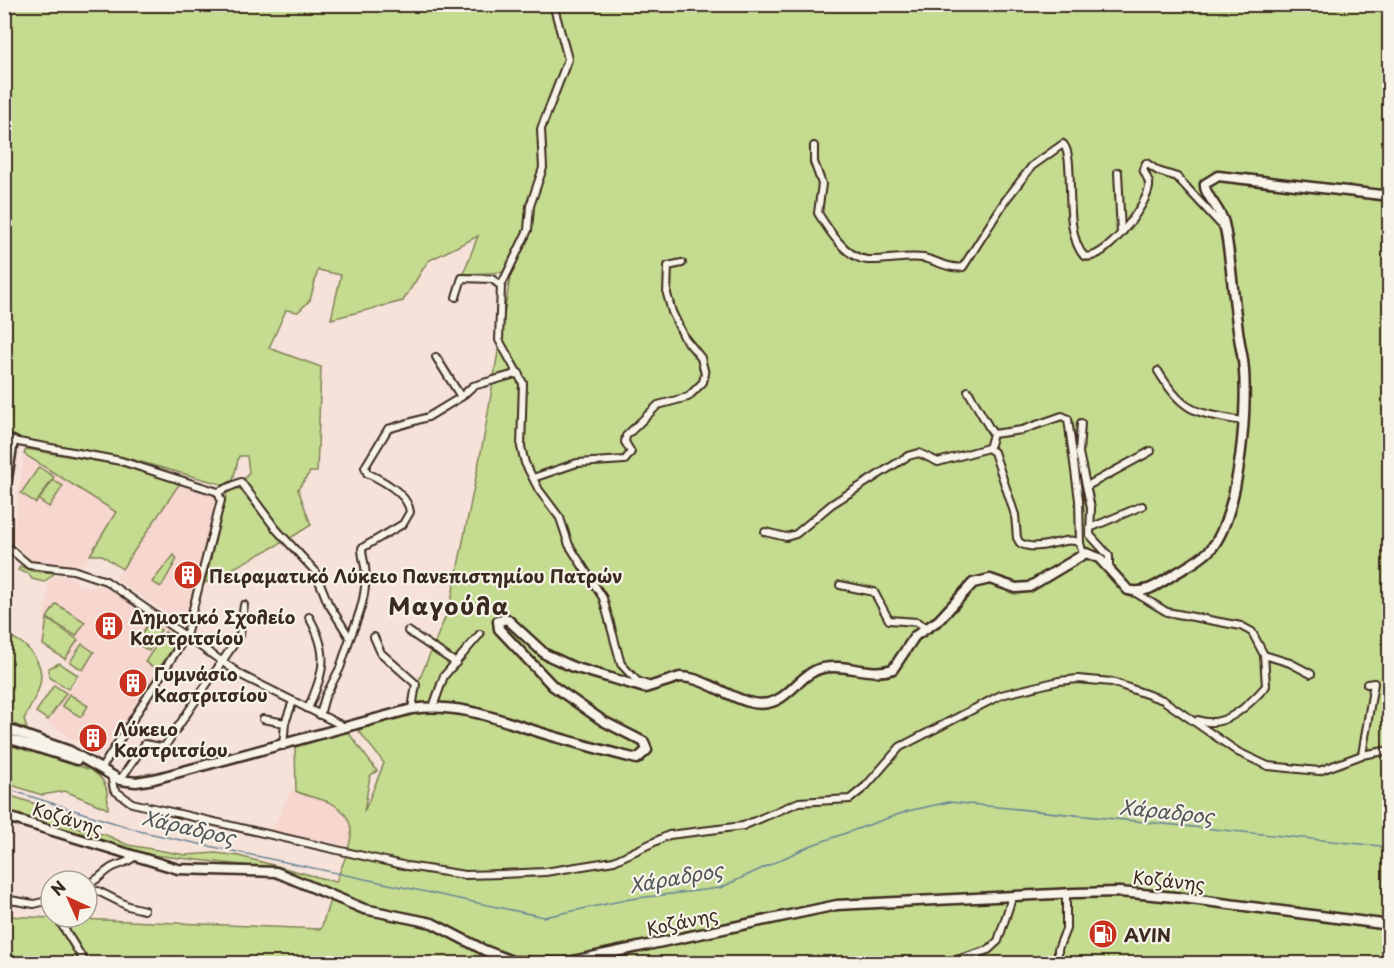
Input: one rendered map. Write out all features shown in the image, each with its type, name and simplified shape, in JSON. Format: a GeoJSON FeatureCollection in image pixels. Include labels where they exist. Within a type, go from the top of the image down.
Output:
{"type":"FeatureCollection","features":[{"type":"Feature","properties":{"kind":"main road"},"geometry":{"type":"LineString","coordinates":[[4,728],[63,748],[120,780],[145,781],[283,746],[412,709],[433,707],[483,712],[550,735],[638,759],[645,754],[647,746],[641,739],[603,721],[545,680],[497,626],[498,621],[504,618],[545,654],[634,686],[651,686],[680,677],[690,678],[751,703],[765,704],[781,698],[808,675],[823,668],[876,672],[893,669],[915,636],[939,620],[979,581],[990,579],[1016,588],[1029,587],[1083,554],[1092,555],[1109,569],[1123,586],[1134,592],[1154,586],[1211,549],[1222,530],[1235,489],[1242,421],[1244,367],[1234,313],[1225,229],[1221,212],[1204,187],[1207,181],[1218,176],[1389,196]]}},
{"type":"Feature","properties":{"kind":"main road"},"geometry":{"type":"LineString","coordinates":[[4,497],[9,440]]}},
{"type":"Feature","properties":{"kind":"main road"},"geometry":{"type":"LineString","coordinates":[[4,738],[92,764]]}},
{"type":"Feature","properties":{"kind":"main road","name":"Κοζάνης"},"geometry":{"type":"LineString","coordinates":[[4,816],[178,869],[276,872],[363,909],[432,923],[484,950],[512,961],[563,963],[837,905],[1066,894],[1129,892],[1389,925]]}},
{"type":"Feature","properties":{"kind":"street"},"geometry":{"type":"LineString","coordinates":[[553,4],[568,59],[542,129],[543,168],[530,207],[528,230],[501,286],[499,340],[519,373],[524,396],[521,447],[533,478],[560,518],[569,545],[601,594],[621,664],[637,681],[651,686]]}},
{"type":"Feature","properties":{"kind":"street"},"geometry":{"type":"LineString","coordinates":[[814,146],[814,162],[822,184],[818,213],[850,253],[861,259],[917,258],[934,260],[956,268],[963,267],[1005,201],[1032,166],[1061,144],[1066,146],[1068,154],[1069,207],[1081,254],[1090,258],[1097,255],[1121,234],[1148,193],[1149,183],[1143,169],[1147,163],[1158,171],[1177,177],[1225,229]]}},
{"type":"Feature","properties":{"kind":"street"},"geometry":{"type":"LineString","coordinates":[[1118,172],[1118,214],[1121,234]]}},
{"type":"Feature","properties":{"kind":"street"},"geometry":{"type":"LineString","coordinates":[[533,478],[577,463],[625,460],[631,452],[625,442],[626,436],[658,405],[688,397],[703,382],[705,374],[701,358],[684,337],[672,312],[667,294],[668,266],[682,263]]}},
{"type":"Feature","properties":{"kind":"street"},"geometry":{"type":"LineString","coordinates":[[456,297],[462,278],[492,279],[501,286]]}},
{"type":"Feature","properties":{"kind":"street"},"geometry":{"type":"LineString","coordinates":[[436,357],[460,397]]}},
{"type":"Feature","properties":{"kind":"street"},"geometry":{"type":"LineString","coordinates":[[1158,371],[1171,393],[1186,407],[1202,414],[1242,421]]}},
{"type":"Feature","properties":{"kind":"street"},"geometry":{"type":"LineString","coordinates":[[320,715],[324,697],[340,668],[360,615],[364,596],[365,568],[362,548],[403,524],[410,512],[407,502],[381,480],[367,473],[365,467],[388,429],[428,417],[473,386],[519,373]]}},
{"type":"Feature","properties":{"kind":"street"},"geometry":{"type":"LineString","coordinates":[[968,391],[993,434],[989,448]]}},
{"type":"Feature","properties":{"kind":"street"},"geometry":{"type":"LineString","coordinates":[[993,434],[1022,430],[1062,416],[1068,419],[1079,500],[1080,543],[1083,554]]}},
{"type":"Feature","properties":{"kind":"street"},"geometry":{"type":"LineString","coordinates":[[1081,423],[1079,453],[1091,507],[1092,539],[1109,556],[1109,569]]}},
{"type":"Feature","properties":{"kind":"street"},"geometry":{"type":"LineString","coordinates":[[9,440],[121,461],[219,492],[241,483],[276,529],[315,571],[328,603],[350,638]]}},
{"type":"Feature","properties":{"kind":"street"},"geometry":{"type":"LineString","coordinates":[[765,532],[786,537],[796,534],[832,504],[911,455],[921,454],[938,462],[989,448]]}},
{"type":"Feature","properties":{"kind":"street"},"geometry":{"type":"LineString","coordinates":[[989,448],[994,452],[1013,508],[1020,543],[1034,547],[1072,540],[1080,543]]}},
{"type":"Feature","properties":{"kind":"street"},"geometry":{"type":"LineString","coordinates":[[1087,486],[1151,451]]}},
{"type":"Feature","properties":{"kind":"street"},"geometry":{"type":"LineString","coordinates":[[101,769],[186,636],[221,500],[219,492]]}},
{"type":"Feature","properties":{"kind":"street"},"geometry":{"type":"LineString","coordinates":[[1090,528],[1143,506]]}},
{"type":"Feature","properties":{"kind":"street"},"geometry":{"type":"LineString","coordinates":[[4,544],[29,565],[74,570],[106,581],[247,678],[346,728]]}},
{"type":"Feature","properties":{"kind":"street"},"geometry":{"type":"LineString","coordinates":[[840,585],[874,592],[889,620],[917,622],[927,628]]}},
{"type":"Feature","properties":{"kind":"street"},"geometry":{"type":"LineString","coordinates":[[1134,592],[1167,612],[1247,628],[1252,632],[1264,655],[1266,686],[1244,708],[1219,723],[1209,724],[1190,717]]}},
{"type":"Feature","properties":{"kind":"street"},"geometry":{"type":"LineString","coordinates":[[120,780],[146,744],[165,746],[241,633],[244,605]]}},
{"type":"Feature","properties":{"kind":"street"},"geometry":{"type":"LineString","coordinates":[[308,709],[322,678],[324,662],[316,631],[309,617]]}},
{"type":"Feature","properties":{"kind":"street"},"geometry":{"type":"LineString","coordinates":[[408,631],[456,663]]}},
{"type":"Feature","properties":{"kind":"street"},"geometry":{"type":"LineString","coordinates":[[433,707],[444,676],[480,634]]}},
{"type":"Feature","properties":{"kind":"street"},"geometry":{"type":"LineString","coordinates":[[374,637],[382,655],[416,683],[412,709]]}},
{"type":"Feature","properties":{"kind":"street"},"geometry":{"type":"LineString","coordinates":[[1264,655],[1290,663],[1311,674]]}},
{"type":"Feature","properties":{"kind":"street"},"geometry":{"type":"LineString","coordinates":[[111,775],[114,790],[130,803],[407,866],[465,874],[545,872],[614,861],[669,835],[743,826],[799,802],[850,799],[866,786],[900,747],[1009,692],[1078,679],[1112,682],[1163,700],[1238,752],[1268,766],[1319,771],[1362,755],[1389,750]]}},
{"type":"Feature","properties":{"kind":"street"},"geometry":{"type":"LineString","coordinates":[[1362,755],[1374,683],[1366,684]]}},
{"type":"Feature","properties":{"kind":"street"},"geometry":{"type":"LineString","coordinates":[[283,746],[285,723],[293,701]]}},
{"type":"Feature","properties":{"kind":"street"},"geometry":{"type":"LineString","coordinates":[[263,719],[285,723]]}},
{"type":"Feature","properties":{"kind":"street"},"geometry":{"type":"LineString","coordinates":[[99,879],[115,866],[129,862],[135,856]]}},
{"type":"Feature","properties":{"kind":"street"},"geometry":{"type":"LineString","coordinates":[[99,892],[128,906],[144,909]]}},
{"type":"Feature","properties":{"kind":"street"},"geometry":{"type":"LineString","coordinates":[[1058,963],[1058,950],[1066,929],[1066,894]]}},
{"type":"Feature","properties":{"kind":"street"},"geometry":{"type":"LineString","coordinates":[[944,963],[988,950],[998,941],[1012,898]]}},
{"type":"Feature","properties":{"kind":"street"},"geometry":{"type":"LineString","coordinates":[[4,899],[39,903]]}},
{"type":"Feature","properties":{"kind":"street"},"geometry":{"type":"LineString","coordinates":[[65,929],[86,963]]}},
{"type":"Feature","properties":{"kind":"shaded area"},"geometry":{"type":"Polygon","coordinates":[[[24,454],[116,512],[85,564],[69,566],[31,560],[12,541],[24,454]]]}},
{"type":"Feature","properties":{"kind":"shaded area"},"geometry":{"type":"Polygon","coordinates":[[[180,483],[214,493],[218,500],[187,626],[115,579],[180,483]]]}},
{"type":"Feature","properties":{"kind":"shaded area"},"geometry":{"type":"Polygon","coordinates":[[[57,575],[75,579],[77,585],[93,588],[97,585],[120,594],[181,638],[127,721],[124,720],[99,757],[34,713],[54,683],[69,692],[83,672],[41,646],[49,581],[57,575]]]}},
{"type":"Feature","properties":{"kind":"shaded area"},"geometry":{"type":"Polygon","coordinates":[[[292,789],[336,805],[352,825],[355,838],[353,847],[271,831],[292,789]]]}},
{"type":"Feature","properties":{"kind":"green space"},"geometry":{"type":"Polygon","coordinates":[[[4,5],[1389,5],[1389,963],[5,963],[5,916],[39,917],[39,929],[99,929],[99,920],[321,929],[333,890],[279,869],[144,854],[5,812],[5,794],[39,805],[71,826],[106,835],[128,845],[186,855],[216,853],[239,856],[336,882],[348,851],[350,823],[345,814],[332,803],[296,791],[295,747],[348,732],[377,771],[370,776],[364,812],[384,763],[358,730],[404,716],[450,606],[484,437],[511,272],[463,274],[478,236],[428,261],[403,301],[331,319],[341,275],[318,270],[310,300],[298,312],[286,310],[269,348],[321,367],[317,472],[310,472],[298,489],[311,525],[289,539],[244,480],[249,472],[247,456],[239,456],[233,480],[224,485],[123,457],[5,436],[4,5]]]}},
{"type":"Feature","properties":{"kind":"green space"},"geometry":{"type":"Polygon","coordinates":[[[26,449],[119,465],[180,483],[122,569],[102,555],[90,555],[116,512],[24,454],[26,449]]]}},
{"type":"Feature","properties":{"kind":"green space"},"geometry":{"type":"Polygon","coordinates":[[[39,467],[54,477],[36,503],[21,493],[39,467]]]}},
{"type":"Feature","properties":{"kind":"green space"},"geometry":{"type":"Polygon","coordinates":[[[53,480],[63,486],[49,507],[39,500],[53,480]]]}},
{"type":"Feature","properties":{"kind":"green space"},"geometry":{"type":"Polygon","coordinates":[[[239,488],[283,542],[205,583],[227,492],[239,488]]]}},
{"type":"Feature","properties":{"kind":"green space"},"geometry":{"type":"Polygon","coordinates":[[[4,551],[10,559],[5,621],[4,551]]]}},
{"type":"Feature","properties":{"kind":"green space"},"geometry":{"type":"Polygon","coordinates":[[[174,555],[177,559],[161,587],[152,582],[174,555]]]}},
{"type":"Feature","properties":{"kind":"green space"},"geometry":{"type":"Polygon","coordinates":[[[20,566],[31,571],[55,573],[44,582],[32,579],[29,574],[18,570],[20,566]]]}},
{"type":"Feature","properties":{"kind":"green space"},"geometry":{"type":"Polygon","coordinates":[[[56,604],[85,622],[76,636],[47,618],[56,604]]]}},
{"type":"Feature","properties":{"kind":"green space"},"geometry":{"type":"Polygon","coordinates":[[[47,619],[78,640],[65,659],[43,645],[47,619]]]}},
{"type":"Feature","properties":{"kind":"green space"},"geometry":{"type":"Polygon","coordinates":[[[148,623],[161,630],[149,651],[137,644],[148,623]]]}},
{"type":"Feature","properties":{"kind":"green space"},"geometry":{"type":"Polygon","coordinates":[[[165,632],[178,640],[158,670],[145,662],[165,632]]]}},
{"type":"Feature","properties":{"kind":"green space"},"geometry":{"type":"Polygon","coordinates":[[[5,635],[17,640],[32,653],[40,670],[40,686],[24,719],[27,729],[5,721],[5,635]]]}},
{"type":"Feature","properties":{"kind":"green space"},"geometry":{"type":"Polygon","coordinates":[[[82,644],[94,652],[83,670],[70,662],[82,644]]]}},
{"type":"Feature","properties":{"kind":"green space"},"geometry":{"type":"Polygon","coordinates":[[[59,663],[78,675],[68,689],[49,677],[49,668],[59,663]]]}},
{"type":"Feature","properties":{"kind":"green space"},"geometry":{"type":"Polygon","coordinates":[[[54,685],[66,693],[48,720],[36,712],[54,685]]]}},
{"type":"Feature","properties":{"kind":"green space"},"geometry":{"type":"Polygon","coordinates":[[[69,694],[88,706],[81,717],[62,706],[69,694]]]}},
{"type":"Feature","properties":{"kind":"green space"},"geometry":{"type":"Polygon","coordinates":[[[5,742],[91,770],[106,786],[108,809],[65,791],[42,795],[5,783],[5,742]]]}},
{"type":"Feature","properties":{"kind":"waterway","name":"Χάραδρος"},"geometry":{"type":"LineString","coordinates":[[4,788],[143,832],[544,917],[630,899],[720,888],[812,845],[908,811],[949,802],[1390,847]]}},
{"type":"Feature","properties":{"kind":"place","name":"Πειραματικό Λύκειο Πανεπιστημίου Πατρών"},"geometry":{"type":"Point","coordinates":[188,575]}},
{"type":"Feature","properties":{"kind":"place","name":"Δημοτικό Σχολείο Καστριτσίου"},"geometry":{"type":"Point","coordinates":[109,626]}},
{"type":"Feature","properties":{"kind":"place","name":"Γυμνάσιο Καστριτσίου"},"geometry":{"type":"Point","coordinates":[133,683]}},
{"type":"Feature","properties":{"kind":"place","name":"Λύκειο Καστριτσίου"},"geometry":{"type":"Point","coordinates":[93,738]}},
{"type":"Feature","properties":{"kind":"place","name":"AVIN"},"geometry":{"type":"Point","coordinates":[1103,934]}},
{"type":"Feature","properties":{"kind":"district","name":"Μαγούλα"},"geometry":{"type":"Point","coordinates":[449,605]}}]}
